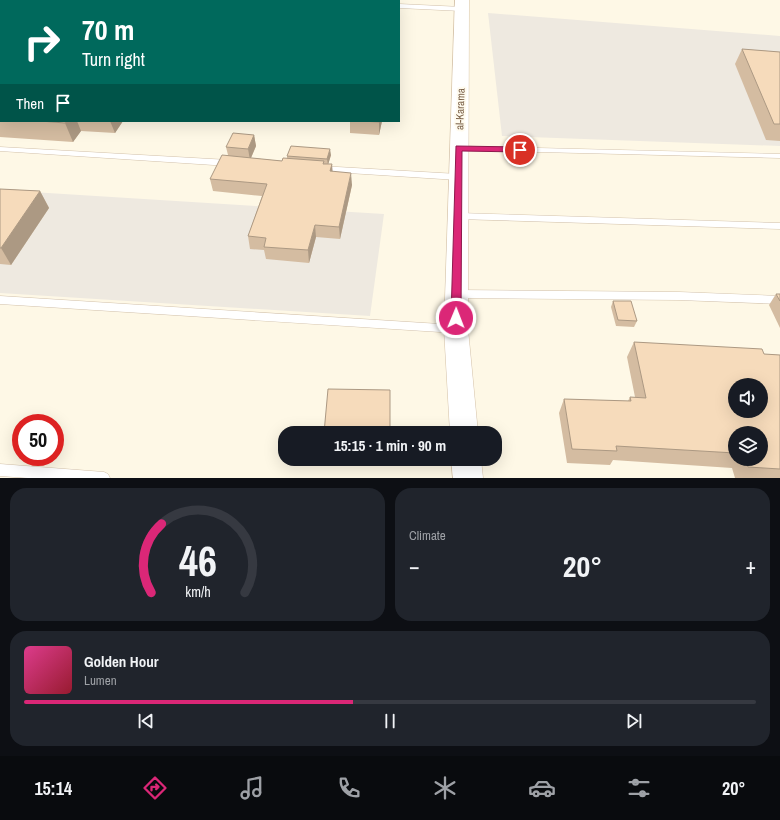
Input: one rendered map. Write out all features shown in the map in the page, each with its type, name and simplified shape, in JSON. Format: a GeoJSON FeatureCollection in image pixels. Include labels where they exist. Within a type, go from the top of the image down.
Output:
{"type":"FeatureCollection","features":[{"type":"Feature","properties":{"kind":"main road","name":"al-Karama"},"geometry":{"type":"LineString","coordinates":[[462,4],[458,148],[456,329],[463,426]]}},
{"type":"Feature","properties":{"kind":"main road"},"geometry":{"type":"LineString","coordinates":[[467,466],[468,478]]}},
{"type":"Feature","properties":{"kind":"lane"},"geometry":{"type":"LineString","coordinates":[[400,6],[462,4]]}},
{"type":"Feature","properties":{"kind":"lane"},"geometry":{"type":"LineString","coordinates":[[458,148],[780,156]]}},
{"type":"Feature","properties":{"kind":"lane"},"geometry":{"type":"LineString","coordinates":[[0,149],[237,164]]}},
{"type":"Feature","properties":{"kind":"lane"},"geometry":{"type":"LineString","coordinates":[[308,168],[458,177]]}},
{"type":"Feature","properties":{"kind":"lane"},"geometry":{"type":"LineString","coordinates":[[457,216],[780,226]]}},
{"type":"Feature","properties":{"kind":"lane"},"geometry":{"type":"LineString","coordinates":[[456,294],[679,296],[780,300]]}},
{"type":"Feature","properties":{"kind":"lane"},"geometry":{"type":"LineString","coordinates":[[0,300],[456,329]]}},
{"type":"Feature","properties":{"kind":"lane"},"geometry":{"type":"LineString","coordinates":[[0,470],[104,478]]}},
{"type":"Feature","properties":{"kind":"shaded area"},"geometry":{"type":"Polygon","coordinates":[[[488,13],[780,36],[780,146],[502,136],[488,13]]]}},
{"type":"Feature","properties":{"kind":"shaded area"},"geometry":{"type":"Polygon","coordinates":[[[0,190],[384,214],[370,316],[0,293],[0,190]]]}},
{"type":"Feature","properties":{"kind":"building"},"geometry":{"type":"Polygon","coordinates":[[[742,49],[780,52],[780,124],[774,124],[742,49]]]}},
{"type":"Feature","properties":{"kind":"building"},"geometry":{"type":"Polygon","coordinates":[[[233,133],[254,135],[248,149],[226,147],[233,133]]]}},
{"type":"Feature","properties":{"kind":"building"},"geometry":{"type":"Polygon","coordinates":[[[291,146],[330,149],[327,159],[287,156],[291,146]]]}},
{"type":"Feature","properties":{"kind":"building"},"geometry":{"type":"Polygon","coordinates":[[[222,155],[282,161],[283,158],[324,161],[323,164],[332,164],[330,171],[351,173],[339,227],[315,225],[308,250],[264,247],[266,238],[248,236],[267,184],[210,179],[222,155]]]}},
{"type":"Feature","properties":{"kind":"building"},"geometry":{"type":"Polygon","coordinates":[[[0,189],[40,191],[1,248],[0,248],[0,189]]]}},
{"type":"Feature","properties":{"kind":"building"},"geometry":{"type":"Polygon","coordinates":[[[776,294],[780,294],[780,301],[776,294]]]}},
{"type":"Feature","properties":{"kind":"building"},"geometry":{"type":"Polygon","coordinates":[[[613,301],[631,301],[637,321],[618,320],[613,301]]]}},
{"type":"Feature","properties":{"kind":"building"},"geometry":{"type":"Polygon","coordinates":[[[634,342],[762,349],[764,354],[780,355],[780,469],[748,466],[768,466],[768,426],[728,426],[728,453],[616,446],[617,451],[572,449],[564,399],[631,401],[630,397],[646,398],[634,342]]]}},
{"type":"Feature","properties":{"kind":"building"},"geometry":{"type":"Polygon","coordinates":[[[328,389],[390,390],[390,426],[325,426],[328,389]]]}},
{"type":"Feature","properties":{"kind":"route"},"geometry":{"type":"LineString","coordinates":[[456,318],[458,148],[520,150]]}}]}
